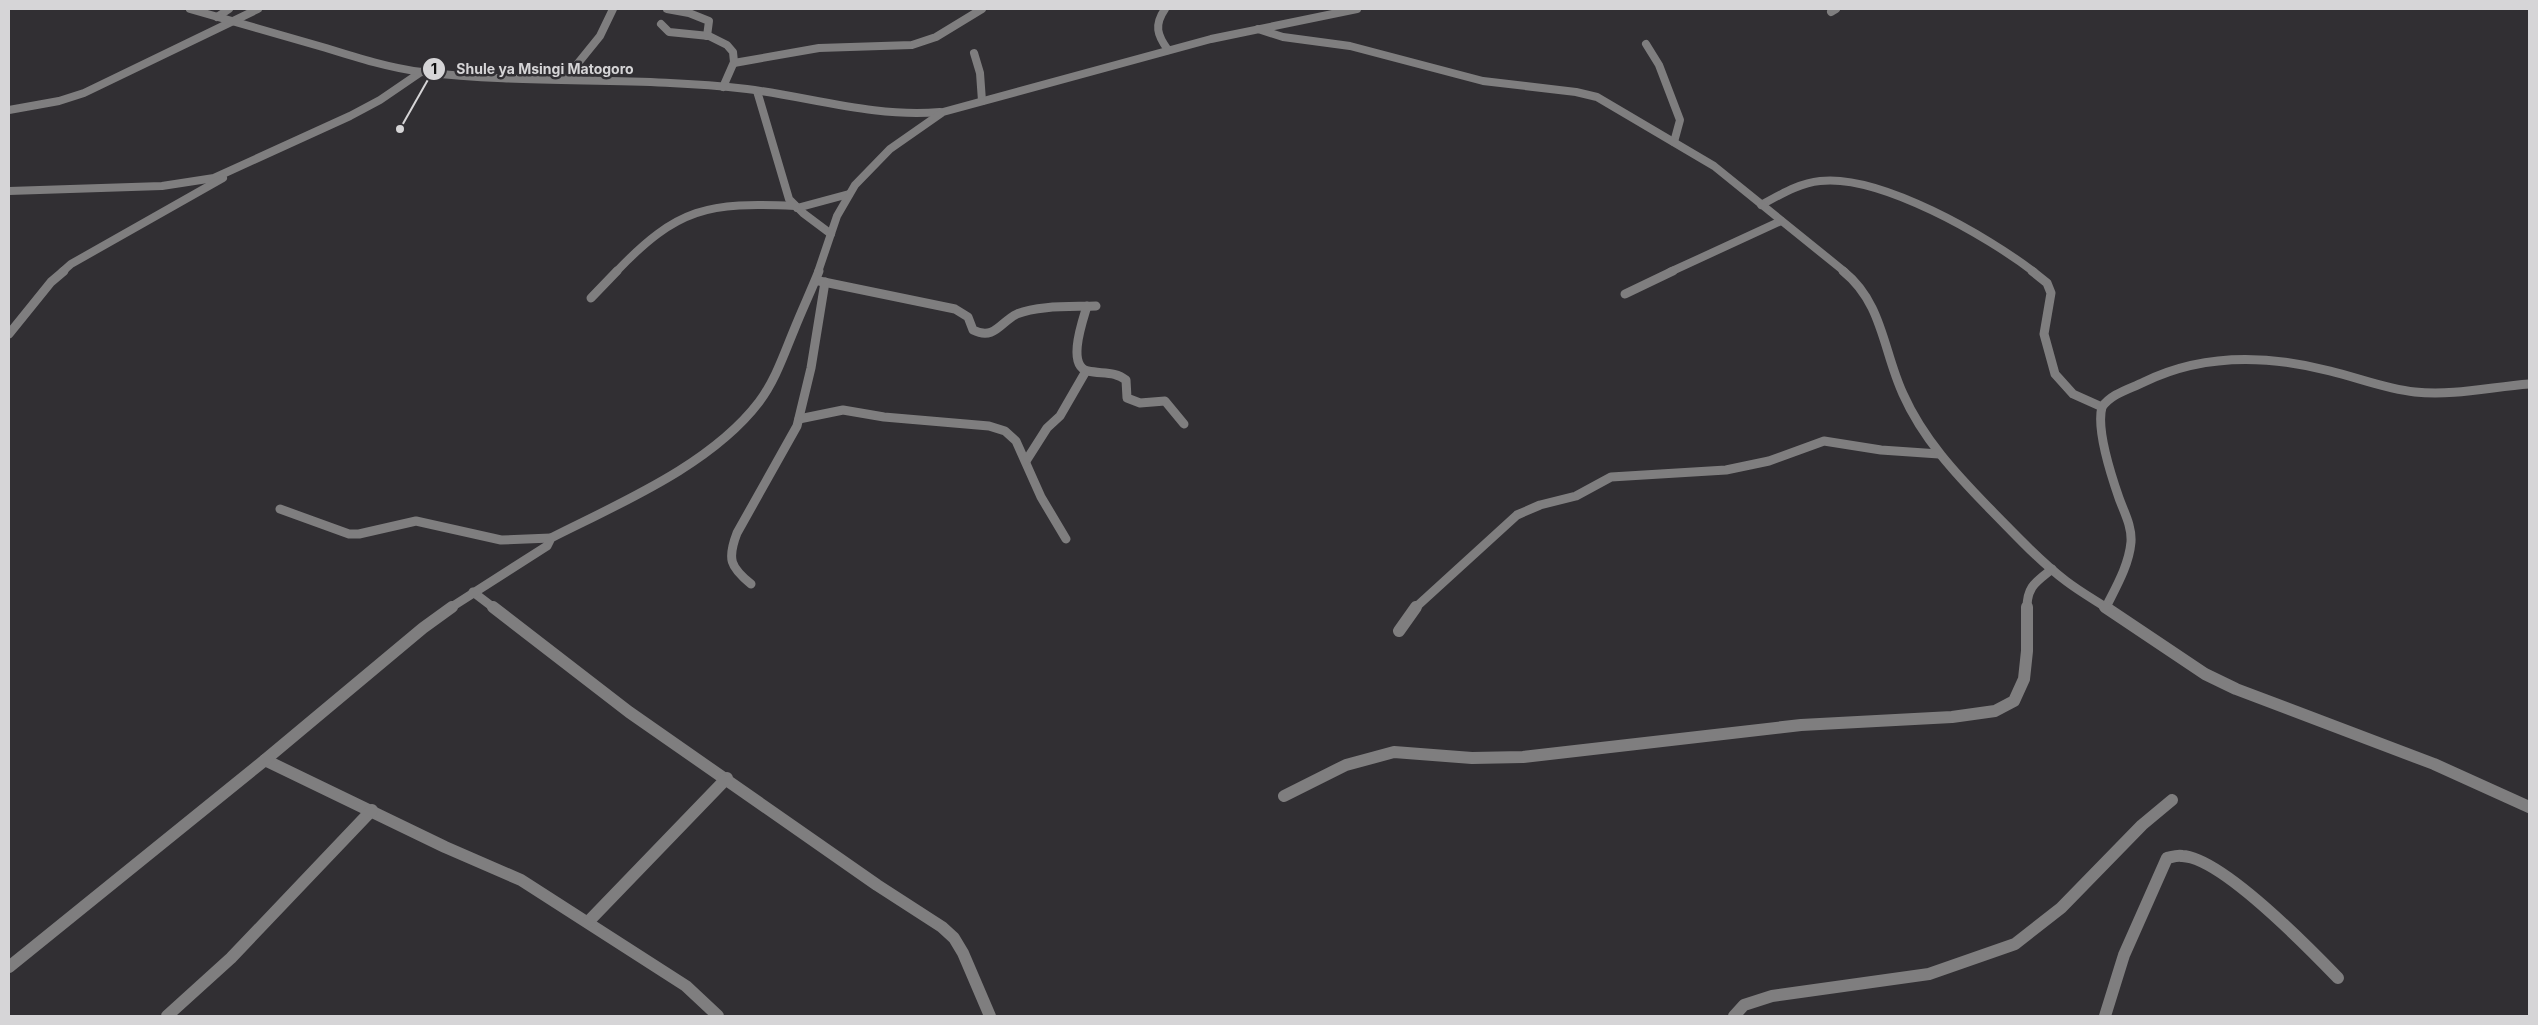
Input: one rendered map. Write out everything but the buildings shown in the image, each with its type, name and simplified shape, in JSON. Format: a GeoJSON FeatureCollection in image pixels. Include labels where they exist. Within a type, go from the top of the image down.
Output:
{"type":"FeatureCollection","features":[{"type":"Feature","properties":{"kind":"street"},"geometry":{"type":"LineString","coordinates":[[190,9],[380,64],[421,72],[467,76],[644,81],[723,87],[884,111],[920,114],[943,112],[1168,50],[1357,9]]}},
{"type":"Feature","properties":{"kind":"street"},"geometry":{"type":"LineString","coordinates":[[217,17],[228,9]]}},
{"type":"Feature","properties":{"kind":"street"},"geometry":{"type":"LineString","coordinates":[[9,110],[59,101],[84,94],[230,21],[258,9]]}},
{"type":"Feature","properties":{"kind":"street"},"geometry":{"type":"LineString","coordinates":[[566,78],[592,46],[611,17],[613,9]]}},
{"type":"Feature","properties":{"kind":"street"},"geometry":{"type":"LineString","coordinates":[[667,9],[689,13],[709,21],[707,36]]}},
{"type":"Feature","properties":{"kind":"street"},"geometry":{"type":"LineString","coordinates":[[734,63],[820,48],[912,45],[936,37],[982,9]]}},
{"type":"Feature","properties":{"kind":"street"},"geometry":{"type":"LineString","coordinates":[[1165,9],[1156,22],[1156,33],[1168,50]]}},
{"type":"Feature","properties":{"kind":"street"},"geometry":{"type":"LineString","coordinates":[[661,24],[669,32],[707,36],[721,41],[728,47],[734,57],[734,63],[723,87]]}},
{"type":"Feature","properties":{"kind":"street"},"geometry":{"type":"LineString","coordinates":[[1258,29],[1283,37],[1350,46],[1483,81],[1591,95],[1714,166],[1845,271],[1871,301],[1903,395],[1938,454],[1992,511],[2052,569],[2205,674],[2236,689],[2434,764],[2529,807]]}},
{"type":"Feature","properties":{"kind":"street"},"geometry":{"type":"LineString","coordinates":[[1646,44],[1659,65],[1672,104],[1680,120],[1674,142]]}},
{"type":"Feature","properties":{"kind":"street"},"geometry":{"type":"LineString","coordinates":[[974,53],[980,73],[982,101]]}},
{"type":"Feature","properties":{"kind":"street"},"geometry":{"type":"LineString","coordinates":[[9,191],[191,184],[232,172],[350,116],[380,100],[421,72]]}},
{"type":"Feature","properties":{"kind":"street"},"geometry":{"type":"LineString","coordinates":[[757,91],[764,121],[774,147],[782,182],[796,207],[831,234]]}},
{"type":"Feature","properties":{"kind":"street"},"geometry":{"type":"LineString","coordinates":[[751,584],[736,572],[730,562],[730,550],[737,533],[784,452],[799,419],[817,339],[820,281],[831,234],[849,194],[860,180],[919,126],[943,112]]}},
{"type":"Feature","properties":{"kind":"street"},"geometry":{"type":"LineString","coordinates":[[9,334],[51,282],[71,264],[213,186],[232,172]]}},
{"type":"Feature","properties":{"kind":"street"},"geometry":{"type":"LineString","coordinates":[[1762,205],[1791,189],[1814,182],[1825,180],[1855,182],[1893,195],[1990,243],[2046,282],[2052,293],[2052,300],[2044,323],[2044,337],[2056,378],[2073,396],[2102,407]]}},
{"type":"Feature","properties":{"kind":"street"},"geometry":{"type":"LineString","coordinates":[[591,298],[639,249],[676,220],[709,209],[726,206],[796,207],[849,194]]}},
{"type":"Feature","properties":{"kind":"street"},"geometry":{"type":"LineString","coordinates":[[1626,294],[1664,272],[1718,251],[1781,221]]}},
{"type":"Feature","properties":{"kind":"street"},"geometry":{"type":"LineString","coordinates":[[820,281],[955,309],[968,317],[973,330],[979,333],[1001,330],[1017,314],[1061,306],[1092,306],[1078,346],[1078,361],[1086,371],[1120,376],[1126,380],[1127,398],[1131,402],[1137,404],[1165,401],[1184,424]]}},
{"type":"Feature","properties":{"kind":"street"},"geometry":{"type":"LineString","coordinates":[[280,509],[349,534],[416,521],[501,540],[551,538],[626,499],[687,463],[743,421],[774,379],[820,281]]}},
{"type":"Feature","properties":{"kind":"street"},"geometry":{"type":"LineString","coordinates":[[2102,407],[2126,390],[2166,372],[2192,364],[2236,360],[2271,360],[2302,365],[2416,392],[2447,393],[2485,387],[2529,384]]}},
{"type":"Feature","properties":{"kind":"street"},"geometry":{"type":"LineString","coordinates":[[1026,461],[1047,428],[1060,416],[1086,371]]}},
{"type":"Feature","properties":{"kind":"street"},"geometry":{"type":"LineString","coordinates":[[2102,407],[2103,433],[2117,493],[2131,536],[2126,563],[2106,607]]}},
{"type":"Feature","properties":{"kind":"street"},"geometry":{"type":"LineString","coordinates":[[799,419],[843,410],[884,418],[989,426],[1004,431],[1016,441],[1041,497],[1066,539]]}},
{"type":"Feature","properties":{"kind":"street"},"geometry":{"type":"LineString","coordinates":[[1399,631],[1417,606],[1430,593],[1492,540],[1517,515],[1540,505],[1576,496],[1611,477],[1726,470],[1768,462],[1824,441],[1881,450],[1938,454]]}},
{"type":"Feature","properties":{"kind":"street"},"geometry":{"type":"LineString","coordinates":[[9,967],[265,760],[423,628],[473,592],[546,546],[551,538]]}},
{"type":"Feature","properties":{"kind":"street"},"geometry":{"type":"LineString","coordinates":[[1284,796],[1324,775],[1371,756],[1388,752],[1511,758],[1777,727],[1885,719],[1948,718],[1990,711],[2013,702],[2020,690],[2025,676],[2027,596],[2032,585],[2052,569]]}},
{"type":"Feature","properties":{"kind":"street"},"geometry":{"type":"LineString","coordinates":[[473,592],[622,707],[727,778],[877,885],[942,926],[954,938],[963,953],[990,1016]]}},
{"type":"Feature","properties":{"kind":"street"},"geometry":{"type":"LineString","coordinates":[[265,760],[372,810],[445,848],[521,880],[686,986],[718,1016]]}},
{"type":"Feature","properties":{"kind":"street"},"geometry":{"type":"LineString","coordinates":[[588,922],[727,778]]}},
{"type":"Feature","properties":{"kind":"street"},"geometry":{"type":"LineString","coordinates":[[1734,1016],[1744,1005],[1772,996],[1929,974],[2015,944],[2061,908],[2142,825],[2172,800]]}},
{"type":"Feature","properties":{"kind":"street"},"geometry":{"type":"LineString","coordinates":[[167,1016],[231,958],[372,810]]}},
{"type":"Feature","properties":{"kind":"street"},"geometry":{"type":"LineString","coordinates":[[2104,1016],[2111,987],[2125,952],[2167,858],[2174,853],[2182,854],[2211,868],[2266,906],[2338,978]]}},
{"type":"Feature","properties":{"kind":"place","name":"Shule ya Msingi Matogoro"},"geometry":{"type":"Point","coordinates":[400,129]}}]}
